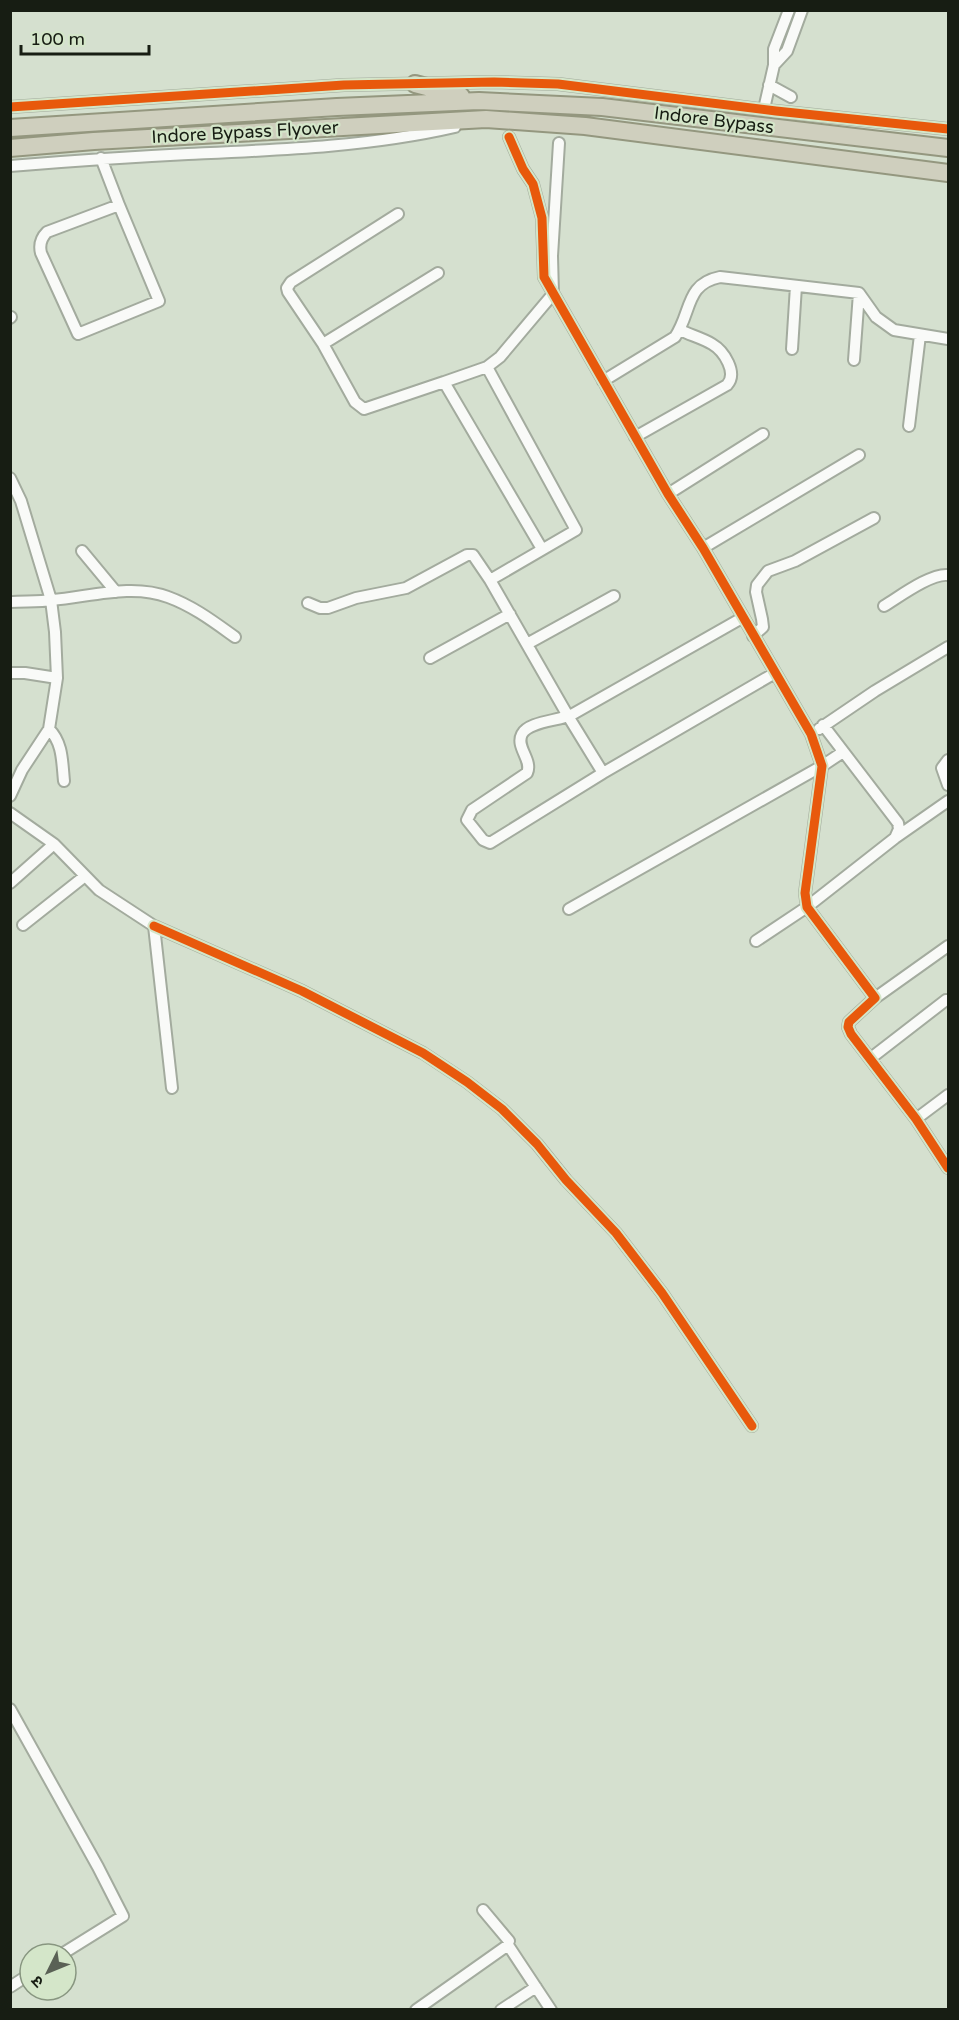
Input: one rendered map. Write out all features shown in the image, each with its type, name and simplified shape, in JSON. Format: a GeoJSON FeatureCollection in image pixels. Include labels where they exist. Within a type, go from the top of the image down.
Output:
{"type":"FeatureCollection","features":[{"type":"Feature","properties":{"kind":"highway"},"geometry":{"type":"LineString","coordinates":[[415,84],[479,101]]}},
{"type":"Feature","properties":{"kind":"highway","name":"Indore Bypass"},"geometry":{"type":"LineString","coordinates":[[479,101],[560,104],[670,114],[948,148]]}},
{"type":"Feature","properties":{"kind":"highway","name":"Indore Bypass Flyover"},"geometry":{"type":"LineString","coordinates":[[10,128],[379,104],[479,101]]}},
{"type":"Feature","properties":{"kind":"highway","name":"Indore Bypass"},"geometry":{"type":"LineString","coordinates":[[480,120],[585,126],[948,173]]}},
{"type":"Feature","properties":{"kind":"highway","name":"Indore Bypass Flyover"},"geometry":{"type":"LineString","coordinates":[[10,148],[130,139],[480,120]]}},
{"type":"Feature","properties":{"kind":"street"},"geometry":{"type":"LineString","coordinates":[[764,109],[774,65],[774,48],[789,10]]}},
{"type":"Feature","properties":{"kind":"street"},"geometry":{"type":"LineString","coordinates":[[774,65],[787,51],[802,10]]}},
{"type":"Feature","properties":{"kind":"street"},"geometry":{"type":"LineString","coordinates":[[10,107],[344,85],[494,82],[558,84],[948,129]]}},
{"type":"Feature","properties":{"kind":"street"},"geometry":{"type":"LineString","coordinates":[[770,85],[791,97]]}},
{"type":"Feature","properties":{"kind":"street"},"geometry":{"type":"LineString","coordinates":[[10,166],[101,158],[333,145],[431,132],[480,120]]}},
{"type":"Feature","properties":{"kind":"street"},"geometry":{"type":"LineString","coordinates":[[509,137],[523,169],[533,184],[542,218],[544,277],[668,494],[703,548],[811,734],[822,766],[805,893],[807,907],[875,998]]}},
{"type":"Feature","properties":{"kind":"street"},"geometry":{"type":"LineString","coordinates":[[398,214],[288,285],[288,292],[323,344],[356,402],[364,409],[487,367],[500,357],[553,294],[552,256],[559,143]]}},
{"type":"Feature","properties":{"kind":"street"},"geometry":{"type":"LineString","coordinates":[[101,158],[159,301],[78,334],[41,253],[39,247],[41,240],[47,232],[119,206]]}},
{"type":"Feature","properties":{"kind":"street"},"geometry":{"type":"LineString","coordinates":[[323,344],[438,273]]}},
{"type":"Feature","properties":{"kind":"street"},"geometry":{"type":"LineString","coordinates":[[603,381],[668,343],[680,330],[697,287],[708,279],[720,277],[858,293],[876,317],[886,326],[894,330],[948,339]]}},
{"type":"Feature","properties":{"kind":"street"},"geometry":{"type":"LineString","coordinates":[[792,349],[796,286]]}},
{"type":"Feature","properties":{"kind":"street"},"geometry":{"type":"LineString","coordinates":[[854,360],[858,293]]}},
{"type":"Feature","properties":{"kind":"street"},"geometry":{"type":"LineString","coordinates":[[635,437],[731,381],[732,372],[719,350],[712,344],[680,330]]}},
{"type":"Feature","properties":{"kind":"street"},"geometry":{"type":"LineString","coordinates":[[909,426],[920,335]]}},
{"type":"Feature","properties":{"kind":"street"},"geometry":{"type":"LineString","coordinates":[[487,367],[576,530],[490,580]]}},
{"type":"Feature","properties":{"kind":"street"},"geometry":{"type":"LineString","coordinates":[[444,382],[542,549]]}},
{"type":"Feature","properties":{"kind":"street"},"geometry":{"type":"LineString","coordinates":[[668,494],[764,434]]}},
{"type":"Feature","properties":{"kind":"street"},"geometry":{"type":"LineString","coordinates":[[703,548],[859,455]]}},
{"type":"Feature","properties":{"kind":"street"},"geometry":{"type":"LineString","coordinates":[[10,796],[13,780],[49,729],[57,678],[51,600],[21,501],[12,486]]}},
{"type":"Feature","properties":{"kind":"street"},"geometry":{"type":"LineString","coordinates":[[753,636],[763,627],[756,592],[757,585],[768,571],[795,561],[873,518]]}},
{"type":"Feature","properties":{"kind":"street"},"geometry":{"type":"LineString","coordinates":[[82,551],[116,592]]}},
{"type":"Feature","properties":{"kind":"street"},"geometry":{"type":"LineString","coordinates":[[308,603],[320,608],[328,608],[356,598],[406,588],[467,555],[473,555],[603,773]]}},
{"type":"Feature","properties":{"kind":"street"},"geometry":{"type":"LineString","coordinates":[[884,606],[927,581],[942,574],[948,575]]}},
{"type":"Feature","properties":{"kind":"street"},"geometry":{"type":"LineString","coordinates":[[10,602],[145,591],[166,596],[199,612],[235,637]]}},
{"type":"Feature","properties":{"kind":"street"},"geometry":{"type":"LineString","coordinates":[[527,644],[614,596]]}},
{"type":"Feature","properties":{"kind":"street"},"geometry":{"type":"LineString","coordinates":[[430,658],[510,614]]}},
{"type":"Feature","properties":{"kind":"street"},"geometry":{"type":"LineString","coordinates":[[742,618],[568,716],[528,727],[520,740],[529,765],[526,773],[472,810],[467,820],[483,840],[487,843],[493,842],[603,773],[775,673]]}},
{"type":"Feature","properties":{"kind":"street"},"geometry":{"type":"LineString","coordinates":[[811,734],[874,691],[948,647]]}},
{"type":"Feature","properties":{"kind":"street"},"geometry":{"type":"LineString","coordinates":[[10,673],[57,678]]}},
{"type":"Feature","properties":{"kind":"street"},"geometry":{"type":"LineString","coordinates":[[823,725],[898,824],[895,838]]}},
{"type":"Feature","properties":{"kind":"street"},"geometry":{"type":"LineString","coordinates":[[49,729],[56,736],[60,746],[64,781]]}},
{"type":"Feature","properties":{"kind":"street"},"geometry":{"type":"LineString","coordinates":[[569,909],[843,752]]}},
{"type":"Feature","properties":{"kind":"street"},"geometry":{"type":"LineString","coordinates":[[948,760],[942,768],[948,785]]}},
{"type":"Feature","properties":{"kind":"street"},"geometry":{"type":"LineString","coordinates":[[756,940],[807,907],[895,838],[948,801]]}},
{"type":"Feature","properties":{"kind":"street"},"geometry":{"type":"LineString","coordinates":[[10,813],[54,844],[99,890],[154,926],[302,991],[423,1053],[502,1109],[537,1144],[566,1180],[616,1233],[662,1293],[752,1426]]}},
{"type":"Feature","properties":{"kind":"street"},"geometry":{"type":"LineString","coordinates":[[10,883],[54,844]]}},
{"type":"Feature","properties":{"kind":"street"},"geometry":{"type":"LineString","coordinates":[[22,925],[85,876]]}},
{"type":"Feature","properties":{"kind":"street"},"geometry":{"type":"LineString","coordinates":[[154,926],[172,1088]]}},
{"type":"Feature","properties":{"kind":"street"},"geometry":{"type":"LineString","coordinates":[[948,946],[875,998],[849,1022],[848,1027],[916,1119],[948,1168]]}},
{"type":"Feature","properties":{"kind":"street"},"geometry":{"type":"LineString","coordinates":[[871,1058],[946,1000]]}},
{"type":"Feature","properties":{"kind":"street"},"geometry":{"type":"LineString","coordinates":[[916,1119],[948,1095]]}},
{"type":"Feature","properties":{"kind":"street"},"geometry":{"type":"LineString","coordinates":[[10,1709],[123,1916],[78,1944]]}},
{"type":"Feature","properties":{"kind":"street"},"geometry":{"type":"LineString","coordinates":[[483,1910],[509,1941]]}},
{"type":"Feature","properties":{"kind":"street"},"geometry":{"type":"LineString","coordinates":[[416,2010],[508,1945],[551,2010]]}},
{"type":"Feature","properties":{"kind":"street"},"geometry":{"type":"LineString","coordinates":[[501,2010],[536,1987]]}},
{"type":"Feature","properties":{"kind":"cycle path"},"geometry":{"type":"LineString","coordinates":[[10,107],[344,85],[494,82],[558,84],[776,111],[948,129]]}},
{"type":"Feature","properties":{"kind":"cycle path"},"geometry":{"type":"LineString","coordinates":[[509,137],[523,169],[533,184],[542,218],[544,277],[668,494],[703,548],[811,734],[822,766],[805,893],[807,907],[875,998],[849,1022],[848,1027],[851,1034],[916,1119],[948,1168]]}},
{"type":"Feature","properties":{"kind":"cycle path"},"geometry":{"type":"LineString","coordinates":[[154,926],[302,991],[423,1053],[502,1109],[537,1144],[566,1180],[616,1233],[662,1293],[752,1426]]}}]}
